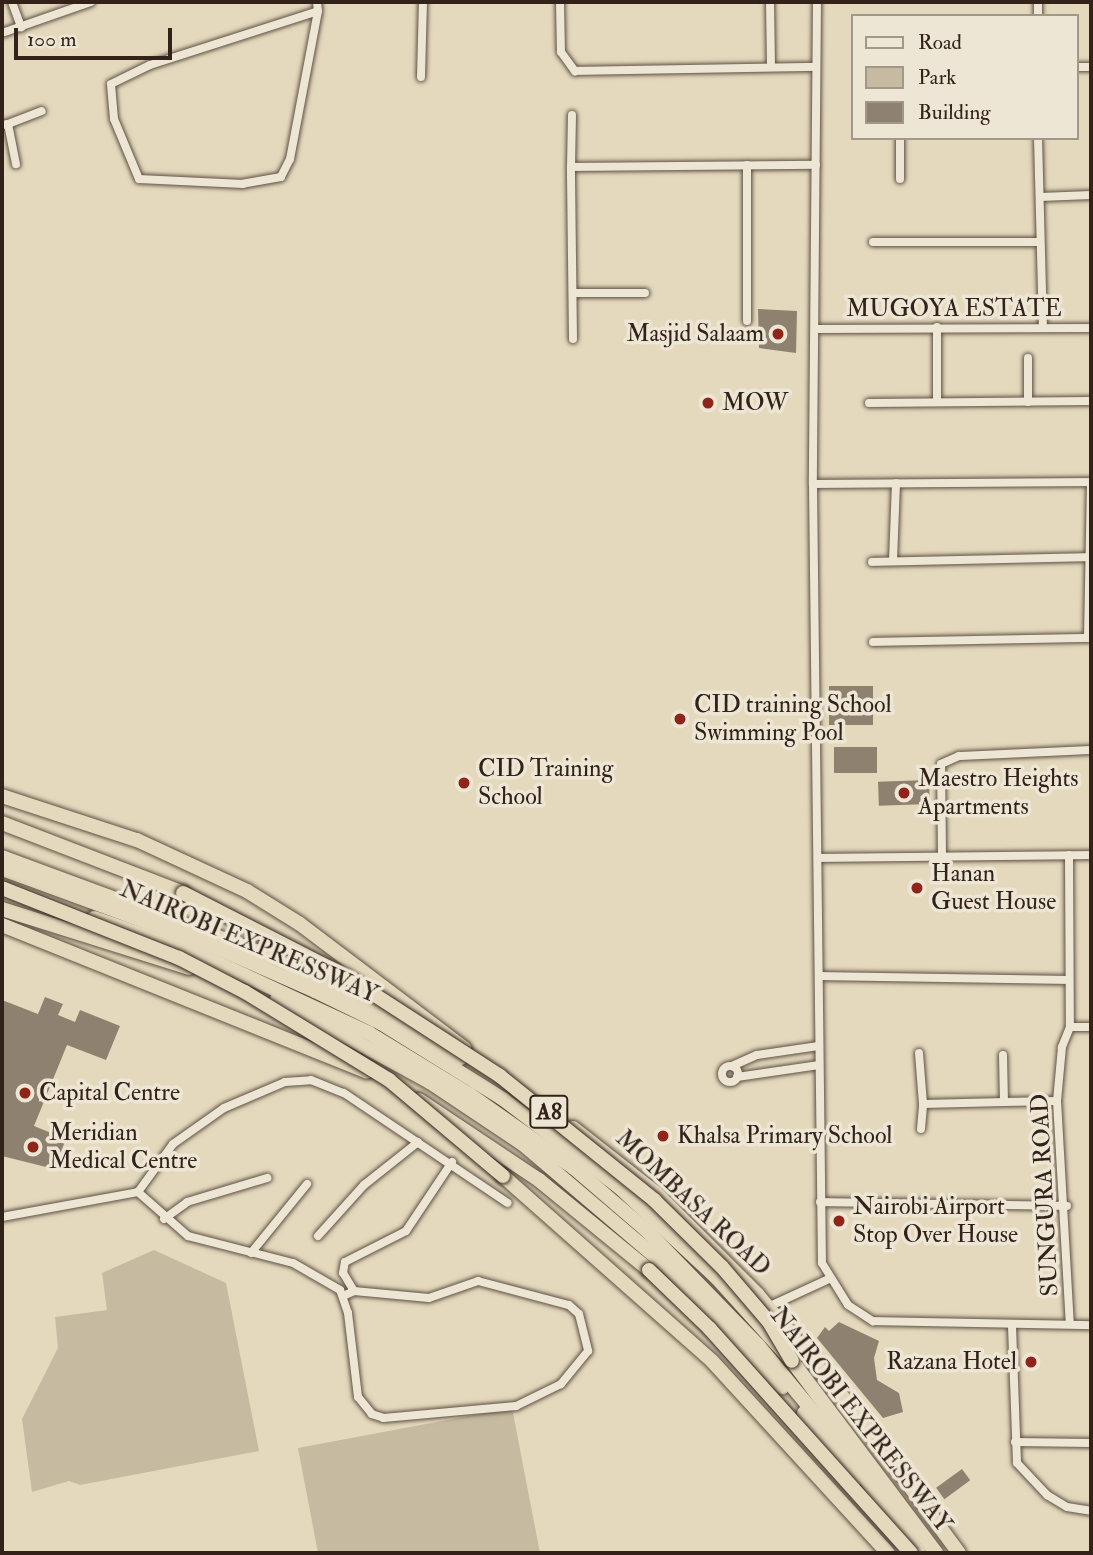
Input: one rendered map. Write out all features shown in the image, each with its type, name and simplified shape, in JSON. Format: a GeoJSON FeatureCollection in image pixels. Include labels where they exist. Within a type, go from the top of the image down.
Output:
{"type":"FeatureCollection","features":[{"type":"Feature","properties":{"kind":"highway"},"geometry":{"type":"LineString","coordinates":[[2,796],[137,840],[247,891],[440,1026],[500,1083]]}},
{"type":"Feature","properties":{"kind":"highway"},"geometry":{"type":"LineString","coordinates":[[2,823],[183,893],[347,977],[500,1076],[654,1200],[722,1267],[769,1322],[792,1362]]}},
{"type":"Feature","properties":{"kind":"highway","name":"MOMBASA ROAD"},"geometry":{"type":"LineString","coordinates":[[2,857],[126,899],[328,981],[500,1083],[614,1156],[714,1247],[768,1307],[862,1421],[959,1553]]}},
{"type":"Feature","properties":{"kind":"highway","name":"NAIROBI EXPRESSWAY"},"geometry":{"type":"LineString","coordinates":[[2,869],[218,948],[381,1023],[443,1060],[619,1187],[716,1278],[792,1362],[936,1553]]}},
{"type":"Feature","properties":{"kind":"highway"},"geometry":{"type":"LineString","coordinates":[[2,887],[179,958],[245,992],[389,1080],[503,1176],[712,1361],[888,1553]]}},
{"type":"Feature","properties":{"kind":"highway","name":"NAIROBI EXPRESSWAY"},"geometry":{"type":"LineString","coordinates":[[2,887],[201,955],[308,1003],[469,1094],[573,1168],[646,1230],[758,1345],[919,1553]]}},
{"type":"Feature","properties":{"kind":"highway","name":"A8"},"geometry":{"type":"LineString","coordinates":[[2,909],[260,990],[430,1082],[514,1138],[597,1205],[717,1316],[794,1400],[909,1553]]}},
{"type":"Feature","properties":{"kind":"highway"},"geometry":{"type":"LineString","coordinates":[[2,925],[375,1076],[528,1172],[649,1270],[710,1329],[909,1553]]}},
{"type":"Feature","properties":{"kind":"street"},"geometry":{"type":"LineString","coordinates":[[12,2],[21,27]]}},
{"type":"Feature","properties":{"kind":"street"},"geometry":{"type":"LineString","coordinates":[[2,33],[90,2]]}},
{"type":"Feature","properties":{"kind":"street"},"geometry":{"type":"LineString","coordinates":[[421,77],[423,2]]}},
{"type":"Feature","properties":{"kind":"street"},"geometry":{"type":"LineString","coordinates":[[559,2],[561,52],[575,71],[816,67]]}},
{"type":"Feature","properties":{"kind":"street"},"geometry":{"type":"LineString","coordinates":[[770,2],[771,68]]}},
{"type":"Feature","properties":{"kind":"street"},"geometry":{"type":"LineString","coordinates":[[817,2],[813,484],[821,976],[818,1046],[819,1248],[829,1279],[848,1305],[873,1321],[1012,1326],[1091,1325]]}},
{"type":"Feature","properties":{"kind":"street"},"geometry":{"type":"LineString","coordinates":[[318,6],[290,159],[281,177],[243,184],[139,179],[114,119],[111,84],[150,65],[318,6]]}},
{"type":"Feature","properties":{"kind":"street"},"geometry":{"type":"LineString","coordinates":[[16,164],[5,125],[42,111]]}},
{"type":"Feature","properties":{"kind":"street"},"geometry":{"type":"LineString","coordinates":[[572,115],[573,339]]}},
{"type":"Feature","properties":{"kind":"street"},"geometry":{"type":"LineString","coordinates":[[900,140],[900,179]]}},
{"type":"Feature","properties":{"kind":"street"},"geometry":{"type":"LineString","coordinates":[[1038,140],[1043,327]]}},
{"type":"Feature","properties":{"kind":"street"},"geometry":{"type":"LineString","coordinates":[[747,165],[747,321]]}},
{"type":"Feature","properties":{"kind":"street"},"geometry":{"type":"LineString","coordinates":[[571,167],[816,165]]}},
{"type":"Feature","properties":{"kind":"street"},"geometry":{"type":"LineString","coordinates":[[1041,197],[1091,195]]}},
{"type":"Feature","properties":{"kind":"street"},"geometry":{"type":"LineString","coordinates":[[873,242],[1040,242]]}},
{"type":"Feature","properties":{"kind":"street"},"geometry":{"type":"LineString","coordinates":[[573,293],[645,293]]}},
{"type":"Feature","properties":{"kind":"street"},"geometry":{"type":"LineString","coordinates":[[937,327],[937,402]]}},
{"type":"Feature","properties":{"kind":"street","name":"MUGOYA ESTATE"},"geometry":{"type":"LineString","coordinates":[[816,328],[1091,328]]}},
{"type":"Feature","properties":{"kind":"street"},"geometry":{"type":"LineString","coordinates":[[1028,358],[1028,402]]}},
{"type":"Feature","properties":{"kind":"street"},"geometry":{"type":"LineString","coordinates":[[869,403],[1091,401]]}},
{"type":"Feature","properties":{"kind":"street"},"geometry":{"type":"LineString","coordinates":[[813,484],[1091,482],[1090,638],[873,642]]}},
{"type":"Feature","properties":{"kind":"street"},"geometry":{"type":"LineString","coordinates":[[893,561],[896,483]]}},
{"type":"Feature","properties":{"kind":"street"},"geometry":{"type":"LineString","coordinates":[[872,562],[1090,556]]}},
{"type":"Feature","properties":{"kind":"street"},"geometry":{"type":"LineString","coordinates":[[942,855],[941,764],[958,756],[1091,750]]}},
{"type":"Feature","properties":{"kind":"street","name":"SUNGURA ROAD"},"geometry":{"type":"LineString","coordinates":[[1069,855],[1067,980],[1070,1027],[1062,1047],[1057,1101],[1067,1206],[1070,1324]]}},
{"type":"Feature","properties":{"kind":"street"},"geometry":{"type":"LineString","coordinates":[[818,858],[1091,855]]}},
{"type":"Feature","properties":{"kind":"street"},"geometry":{"type":"LineString","coordinates":[[821,976],[1067,980]]}},
{"type":"Feature","properties":{"kind":"street"},"geometry":{"type":"LineString","coordinates":[[1070,1027],[1091,1027]]}},
{"type":"Feature","properties":{"kind":"street"},"geometry":{"type":"LineString","coordinates":[[818,1046],[757,1055],[723,1068],[722,1076],[728,1082],[737,1077],[819,1065]]}},
{"type":"Feature","properties":{"kind":"street"},"geometry":{"type":"LineString","coordinates":[[919,1053],[923,1104],[921,1129]]}},
{"type":"Feature","properties":{"kind":"street"},"geometry":{"type":"LineString","coordinates":[[1003,1055],[1004,1102]]}},
{"type":"Feature","properties":{"kind":"street"},"geometry":{"type":"LineString","coordinates":[[732,1066],[737,1077]]}},
{"type":"Feature","properties":{"kind":"street"},"geometry":{"type":"LineString","coordinates":[[2,1217],[138,1192],[173,1144],[224,1108],[285,1082],[311,1080],[344,1093],[452,1162],[508,1203]]}},
{"type":"Feature","properties":{"kind":"street"},"geometry":{"type":"LineString","coordinates":[[923,1104],[1057,1101]]}},
{"type":"Feature","properties":{"kind":"street"},"geometry":{"type":"LineString","coordinates":[[318,1236],[365,1185],[418,1142]]}},
{"type":"Feature","properties":{"kind":"street"},"geometry":{"type":"LineString","coordinates":[[355,1291],[343,1273],[345,1262],[406,1231],[452,1162]]}},
{"type":"Feature","properties":{"kind":"street"},"geometry":{"type":"LineString","coordinates":[[164,1219],[187,1202],[267,1178]]}},
{"type":"Feature","properties":{"kind":"street"},"geometry":{"type":"LineString","coordinates":[[251,1253],[307,1184]]}},
{"type":"Feature","properties":{"kind":"street"},"geometry":{"type":"LineString","coordinates":[[138,1192],[164,1219],[188,1236],[315,1271],[344,1296],[358,1397],[372,1414],[384,1418],[516,1406],[561,1384],[589,1351],[579,1314],[569,1305],[478,1281],[429,1298],[355,1291],[344,1296]]}},
{"type":"Feature","properties":{"kind":"street"},"geometry":{"type":"LineString","coordinates":[[820,1202],[1067,1206]]}},
{"type":"Feature","properties":{"kind":"street"},"geometry":{"type":"LineString","coordinates":[[768,1307],[829,1279]]}},
{"type":"Feature","properties":{"kind":"street"},"geometry":{"type":"LineString","coordinates":[[1012,1326],[1017,1462],[1048,1495],[1067,1507],[1091,1511]]}},
{"type":"Feature","properties":{"kind":"street"},"geometry":{"type":"LineString","coordinates":[[1015,1442],[1091,1444]]}},
{"type":"Feature","properties":{"kind":"green space"},"geometry":{"type":"Polygon","coordinates":[[[154,1250],[226,1283],[259,1451],[80,1485],[69,1481],[32,1492],[22,1419],[58,1348],[55,1317],[107,1310],[102,1273],[154,1250]]]}},
{"type":"Feature","properties":{"kind":"green space"},"geometry":{"type":"Polygon","coordinates":[[[512,1408],[540,1553],[318,1553],[298,1448],[512,1408]]]}},
{"type":"Feature","properties":{"kind":"building","name":"Masjid Salaam"},"geometry":{"type":"Polygon","coordinates":[[[758,309],[797,311],[796,353],[759,348],[758,309]]]}},
{"type":"Feature","properties":{"kind":"building"},"geometry":{"type":"Polygon","coordinates":[[[829,686],[873,686],[873,725],[829,725],[829,686]]]}},
{"type":"Feature","properties":{"kind":"building"},"geometry":{"type":"Polygon","coordinates":[[[834,747],[877,747],[877,773],[834,773],[834,747]]]}},
{"type":"Feature","properties":{"kind":"building","name":"Maestro Heights Apartments"},"geometry":{"type":"Polygon","coordinates":[[[929,780],[930,804],[879,806],[878,782],[929,780]]]}},
{"type":"Feature","properties":{"kind":"building","name":"Capital Centre"},"geometry":{"type":"Polygon","coordinates":[[[45,997],[63,1004],[58,1015],[75,1022],[80,1010],[120,1026],[106,1060],[67,1045],[34,1126],[66,1139],[54,1169],[2,1156],[2,1000],[38,1014],[45,997]]]}},
{"type":"Feature","properties":{"kind":"building"},"geometry":{"type":"Polygon","coordinates":[[[839,1322],[879,1341],[874,1358],[877,1380],[899,1393],[903,1412],[883,1418],[817,1338],[825,1327],[829,1331],[839,1322]]]}},
{"type":"Feature","properties":{"kind":"building"},"geometry":{"type":"Polygon","coordinates":[[[962,1469],[970,1480],[944,1499],[936,1488],[962,1469]]]}},
{"type":"Feature","properties":{"kind":"place","name":"Masjid Salaam"},"geometry":{"type":"Point","coordinates":[778,334]}},
{"type":"Feature","properties":{"kind":"place","name":"MOW"},"geometry":{"type":"Point","coordinates":[708,403]}},
{"type":"Feature","properties":{"kind":"place","name":"CID training School Swimming Pool"},"geometry":{"type":"Point","coordinates":[680,719]}},
{"type":"Feature","properties":{"kind":"place","name":"CID Training School"},"geometry":{"type":"Point","coordinates":[464,783]}},
{"type":"Feature","properties":{"kind":"place","name":"Maestro Heights Apartments"},"geometry":{"type":"Point","coordinates":[904,793]}},
{"type":"Feature","properties":{"kind":"place","name":"Hanan Guest House"},"geometry":{"type":"Point","coordinates":[917,888]}},
{"type":"Feature","properties":{"kind":"place","name":"Capital Centre"},"geometry":{"type":"Point","coordinates":[25,1093]}},
{"type":"Feature","properties":{"kind":"place","name":"Khalsa Primary School"},"geometry":{"type":"Point","coordinates":[663,1136]}},
{"type":"Feature","properties":{"kind":"place","name":"Meridian Medical Centre"},"geometry":{"type":"Point","coordinates":[33,1147]}},
{"type":"Feature","properties":{"kind":"place","name":"Nairobi Airport Stop Over House"},"geometry":{"type":"Point","coordinates":[839,1221]}},
{"type":"Feature","properties":{"kind":"place","name":"Razana Hotel"},"geometry":{"type":"Point","coordinates":[1031,1362]}}]}
